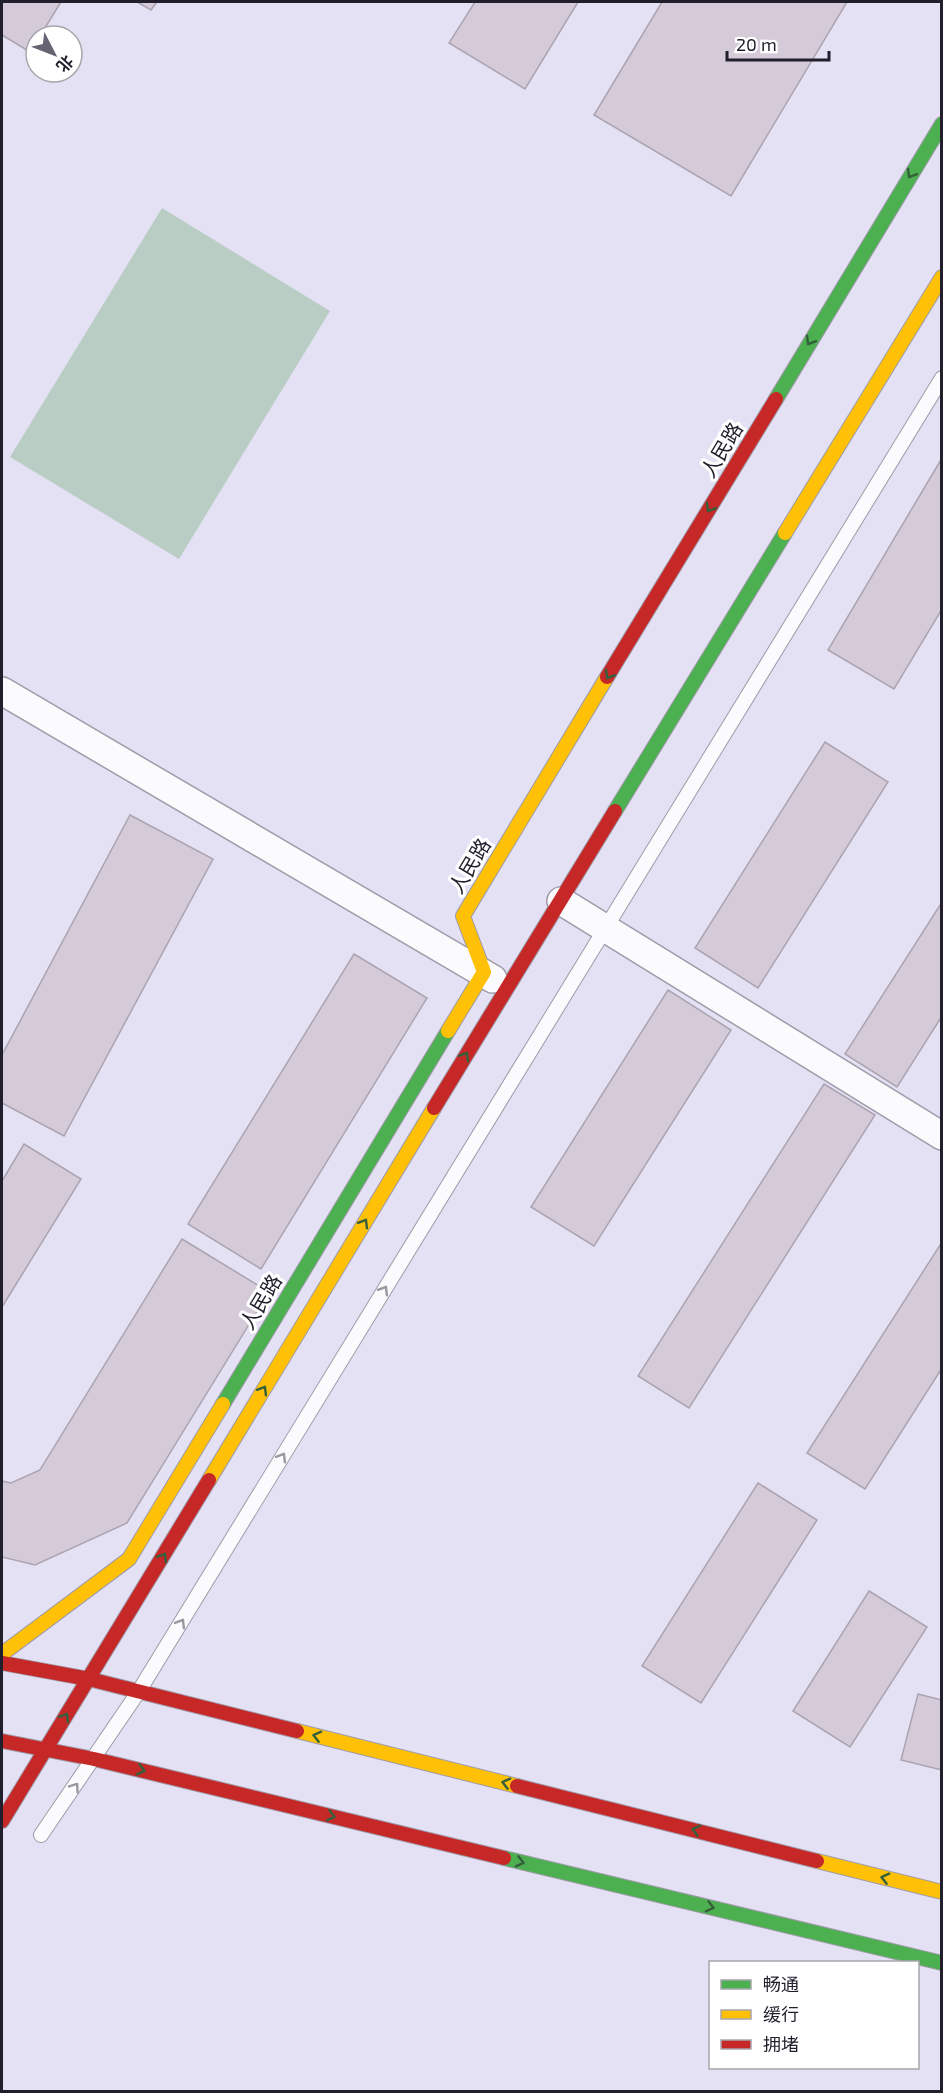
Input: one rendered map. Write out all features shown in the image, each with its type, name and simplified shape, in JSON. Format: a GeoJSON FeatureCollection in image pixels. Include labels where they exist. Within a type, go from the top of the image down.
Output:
{"type":"FeatureCollection","features":[{"type":"Feature","properties":{"kind":"main road","name":"人民路"},"geometry":{"type":"LineString","coordinates":[[2,1654],[129,1559],[484,972],[463,916],[942,124]]}},
{"type":"Feature","properties":{"kind":"main road"},"geometry":{"type":"LineString","coordinates":[[2,1821],[507,988],[942,277]]}},
{"type":"Feature","properties":{"kind":"main road"},"geometry":{"type":"LineString","coordinates":[[2,1663],[139,1691],[942,1892]]}},
{"type":"Feature","properties":{"kind":"main road"},"geometry":{"type":"LineString","coordinates":[[2,1741],[94,1759],[942,1963]]}},
{"type":"Feature","properties":{"kind":"street"},"geometry":{"type":"LineString","coordinates":[[2,691],[484,972],[507,988]]}},
{"type":"Feature","properties":{"kind":"street"},"geometry":{"type":"LineString","coordinates":[[561,901],[942,1136]]}},
{"type":"Feature","properties":{"kind":"lane"},"geometry":{"type":"LineString","coordinates":[[41,1834],[139,1691],[942,378]]}},
{"type":"Feature","properties":{"kind":"green space"},"geometry":{"type":"Polygon","coordinates":[[[162,208],[330,311],[179,559],[10,457],[162,208]]]}},
{"type":"Feature","properties":{"kind":"building"},"geometry":{"type":"Polygon","coordinates":[[[2,2],[61,2],[47,24],[24,24],[24,48],[2,35],[2,2]]]}},
{"type":"Feature","properties":{"kind":"building"},"geometry":{"type":"Polygon","coordinates":[[[137,2],[157,2],[151,10],[137,2]]]}},
{"type":"Feature","properties":{"kind":"building"},"geometry":{"type":"Polygon","coordinates":[[[475,2],[578,2],[525,89],[449,43],[475,2]]]}},
{"type":"Feature","properties":{"kind":"building"},"geometry":{"type":"Polygon","coordinates":[[[662,2],[847,2],[731,196],[594,115],[662,2]]]}},
{"type":"Feature","properties":{"kind":"building"},"geometry":{"type":"Polygon","coordinates":[[[942,458],[942,609],[894,689],[828,650],[942,458]]]}},
{"type":"Feature","properties":{"kind":"building"},"geometry":{"type":"Polygon","coordinates":[[[825,742],[888,782],[758,988],[695,948],[825,742]]]}},
{"type":"Feature","properties":{"kind":"building"},"geometry":{"type":"Polygon","coordinates":[[[130,815],[213,859],[64,1136],[2,1103],[2,1055],[130,815]]]}},
{"type":"Feature","properties":{"kind":"building"},"geometry":{"type":"Polygon","coordinates":[[[942,902],[942,1016],[897,1087],[845,1054],[942,902]]]}},
{"type":"Feature","properties":{"kind":"building"},"geometry":{"type":"Polygon","coordinates":[[[354,954],[427,998],[261,1269],[188,1224],[354,954]]]}},
{"type":"Feature","properties":{"kind":"building"},"geometry":{"type":"Polygon","coordinates":[[[668,990],[731,1030],[594,1246],[531,1207],[668,990]]]}},
{"type":"Feature","properties":{"kind":"building"},"geometry":{"type":"Polygon","coordinates":[[[824,1084],[875,1115],[689,1408],[638,1376],[824,1084]]]}},
{"type":"Feature","properties":{"kind":"building"},"geometry":{"type":"Polygon","coordinates":[[[24,1144],[81,1179],[2,1307],[2,1181],[24,1144]]]}},
{"type":"Feature","properties":{"kind":"building"},"geometry":{"type":"Polygon","coordinates":[[[182,1239],[269,1292],[127,1523],[35,1565],[2,1557],[2,1481],[11,1483],[40,1470],[182,1239]]]}},
{"type":"Feature","properties":{"kind":"building"},"geometry":{"type":"Polygon","coordinates":[[[942,1242],[942,1368],[865,1489],[807,1453],[942,1242]]]}},
{"type":"Feature","properties":{"kind":"building"},"geometry":{"type":"Polygon","coordinates":[[[758,1483],[817,1520],[701,1703],[642,1666],[758,1483]]]}},
{"type":"Feature","properties":{"kind":"building"},"geometry":{"type":"Polygon","coordinates":[[[869,1591],[927,1627],[850,1747],[793,1711],[869,1591]]]}},
{"type":"Feature","properties":{"kind":"building"},"geometry":{"type":"Polygon","coordinates":[[[918,1694],[942,1700],[942,1770],[901,1760],[918,1694]]]}},
{"type":"Feature","properties":{"kind":"traffic: fast"},"geometry":{"type":"LineString","coordinates":[[776,399],[942,124]]}},
{"type":"Feature","properties":{"kind":"traffic: fast"},"geometry":{"type":"LineString","coordinates":[[615,811],[785,533]]}},
{"type":"Feature","properties":{"kind":"traffic: fast"},"geometry":{"type":"LineString","coordinates":[[223,1404],[448,1031]]}},
{"type":"Feature","properties":{"kind":"traffic: fast"},"geometry":{"type":"LineString","coordinates":[[504,1858],[942,1963]]}},
{"type":"Feature","properties":{"kind":"traffic: slow"},"geometry":{"type":"LineString","coordinates":[[785,533],[942,277]]}},
{"type":"Feature","properties":{"kind":"traffic: slow"},"geometry":{"type":"LineString","coordinates":[[448,1031],[484,972],[463,916],[607,677]]}},
{"type":"Feature","properties":{"kind":"traffic: slow"},"geometry":{"type":"LineString","coordinates":[[209,1480],[434,1108]]}},
{"type":"Feature","properties":{"kind":"traffic: slow"},"geometry":{"type":"LineString","coordinates":[[2,1654],[129,1559],[223,1404]]}},
{"type":"Feature","properties":{"kind":"traffic: slow"},"geometry":{"type":"LineString","coordinates":[[297,1731],[517,1786]]}},
{"type":"Feature","properties":{"kind":"traffic: slow"},"geometry":{"type":"LineString","coordinates":[[817,1861],[942,1892]]}},
{"type":"Feature","properties":{"kind":"traffic: jam"},"geometry":{"type":"LineString","coordinates":[[607,677],[776,399]]}},
{"type":"Feature","properties":{"kind":"traffic: jam"},"geometry":{"type":"LineString","coordinates":[[434,1108],[615,811]]}},
{"type":"Feature","properties":{"kind":"traffic: jam"},"geometry":{"type":"LineString","coordinates":[[2,1821],[209,1480]]}},
{"type":"Feature","properties":{"kind":"traffic: jam"},"geometry":{"type":"LineString","coordinates":[[2,1663],[89,1679],[297,1731]]}},
{"type":"Feature","properties":{"kind":"traffic: jam"},"geometry":{"type":"LineString","coordinates":[[2,1741],[94,1759],[504,1858]]}},
{"type":"Feature","properties":{"kind":"traffic: jam"},"geometry":{"type":"LineString","coordinates":[[517,1786],[817,1861]]}}]}
